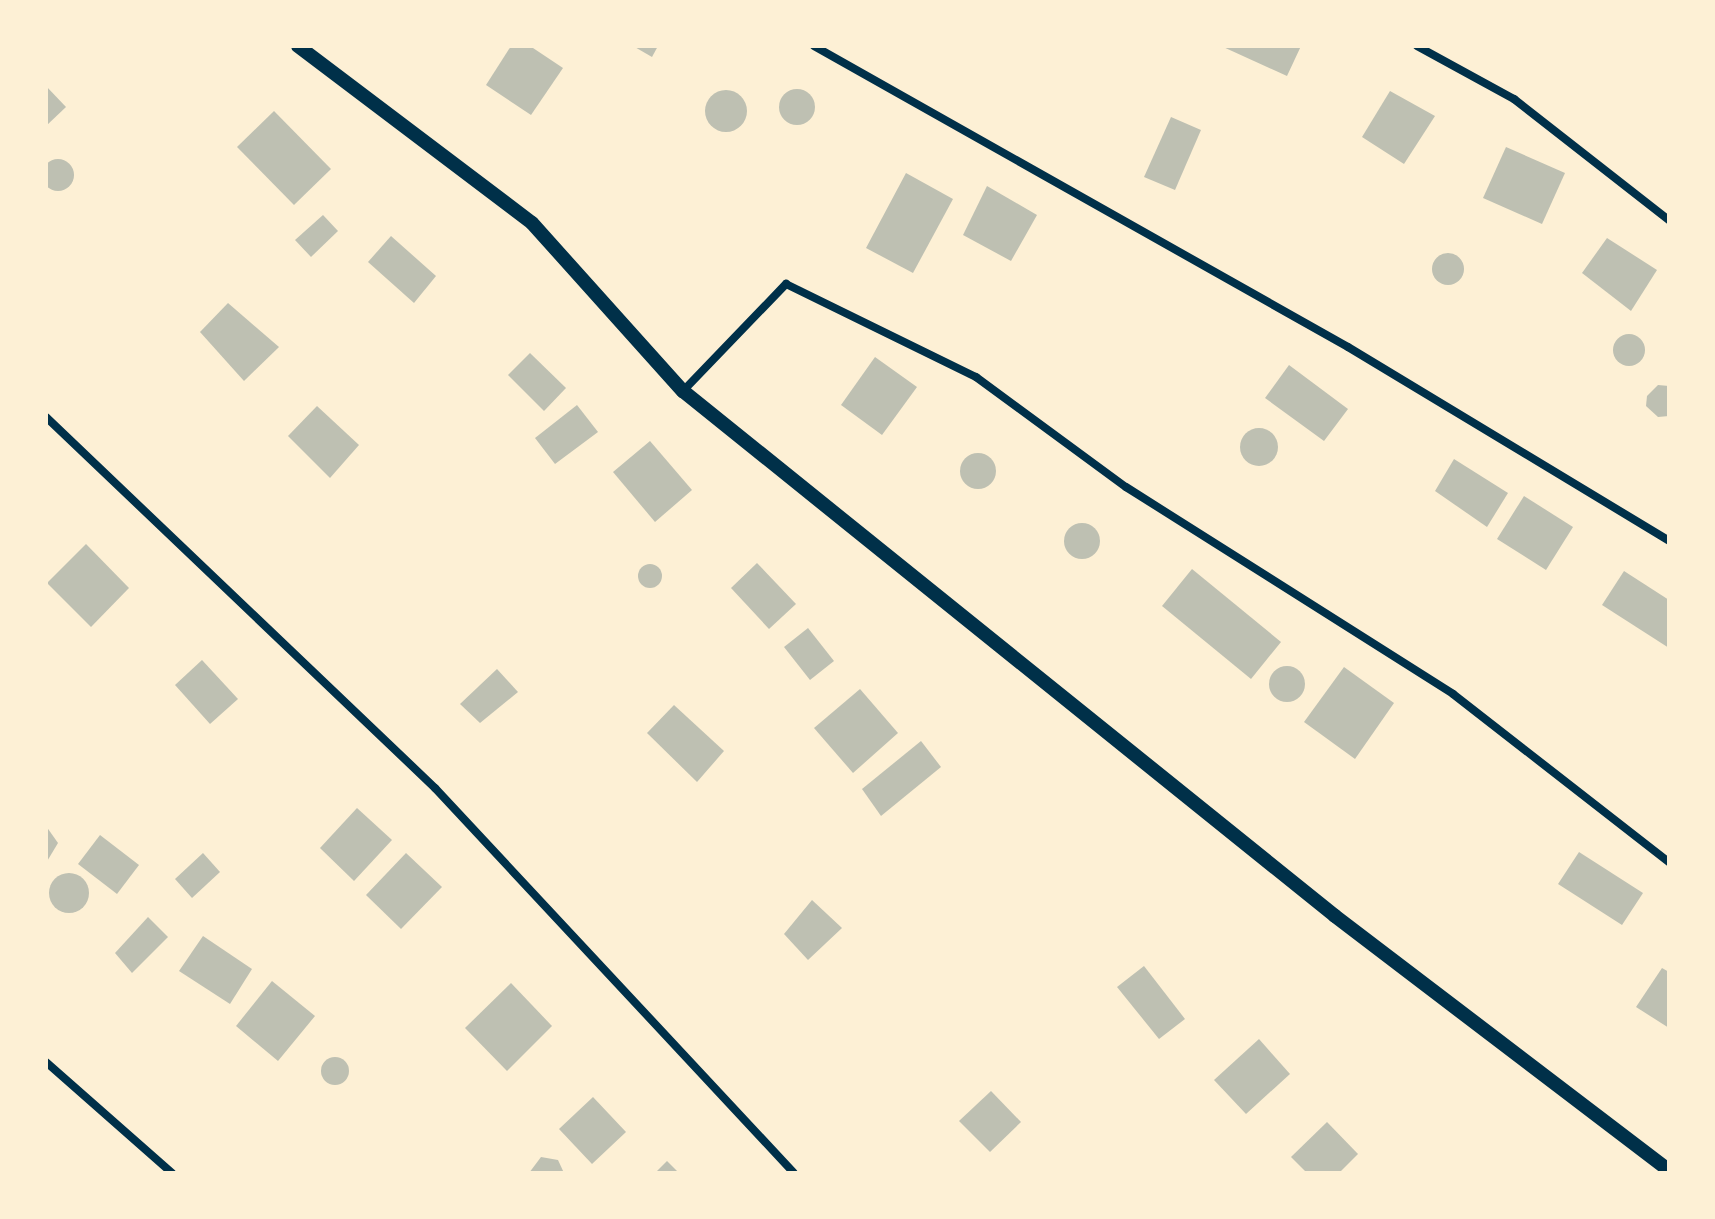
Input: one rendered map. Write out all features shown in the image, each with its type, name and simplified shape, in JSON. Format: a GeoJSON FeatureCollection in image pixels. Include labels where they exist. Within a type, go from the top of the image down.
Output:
{"type":"FeatureCollection","features":[{"type":"Feature","properties":{"kind":"street"},"geometry":{"type":"LineString","coordinates":[[298,46],[532,223],[683,391],[1335,916],[1669,1170]]}},
{"type":"Feature","properties":{"kind":"street"},"geometry":{"type":"LineString","coordinates":[[814,46],[1348,347],[1669,541]]}},
{"type":"Feature","properties":{"kind":"street"},"geometry":{"type":"LineString","coordinates":[[1417,46],[1514,99],[1669,220]]}},
{"type":"Feature","properties":{"kind":"street"},"geometry":{"type":"LineString","coordinates":[[683,391],[786,284],[976,377],[1126,487],[1453,694],[1669,862]]}},
{"type":"Feature","properties":{"kind":"street"},"geometry":{"type":"LineString","coordinates":[[46,417],[435,788],[794,1173]]}},
{"type":"Feature","properties":{"kind":"street"},"geometry":{"type":"LineString","coordinates":[[46,1062],[172,1173]]}},
{"type":"Feature","properties":{"kind":"building"},"geometry":{"type":"Polygon","coordinates":[[[511,46],[530,46],[563,68],[531,115],[486,85],[511,46]]]}},
{"type":"Feature","properties":{"kind":"building"},"geometry":{"type":"Polygon","coordinates":[[[633,46],[658,46],[652,57],[633,46]]]}},
{"type":"Feature","properties":{"kind":"building"},"geometry":{"type":"Polygon","coordinates":[[[1221,46],[1301,46],[1287,76],[1221,46]]]}},
{"type":"Feature","properties":{"kind":"building"},"geometry":{"type":"Polygon","coordinates":[[[46,86],[66,107],[46,126],[46,86]]]}},
{"type":"Feature","properties":{"kind":"building"},"geometry":{"type":"Polygon","coordinates":[[[797,89],[810,94],[815,107],[810,120],[797,125],[784,120],[779,107],[784,94],[797,89]]]}},
{"type":"Feature","properties":{"kind":"building"},"geometry":{"type":"Polygon","coordinates":[[[726,90],[741,96],[747,111],[741,126],[726,132],[711,126],[705,111],[711,96],[726,90]]]}},
{"type":"Feature","properties":{"kind":"building"},"geometry":{"type":"Polygon","coordinates":[[[1390,91],[1435,116],[1404,164],[1362,137],[1390,91]]]}},
{"type":"Feature","properties":{"kind":"building"},"geometry":{"type":"Polygon","coordinates":[[[274,111],[331,169],[294,205],[237,147],[274,111]]]}},
{"type":"Feature","properties":{"kind":"building"},"geometry":{"type":"Polygon","coordinates":[[[1171,117],[1201,130],[1175,190],[1144,177],[1171,117]]]}},
{"type":"Feature","properties":{"kind":"building"},"geometry":{"type":"Polygon","coordinates":[[[1506,147],[1565,173],[1542,224],[1483,198],[1506,147]]]}},
{"type":"Feature","properties":{"kind":"building"},"geometry":{"type":"Polygon","coordinates":[[[58,159],[69,164],[74,175],[69,186],[58,191],[47,186],[42,175],[47,164],[58,159]]]}},
{"type":"Feature","properties":{"kind":"building"},"geometry":{"type":"Polygon","coordinates":[[[906,173],[953,199],[913,273],[866,248],[906,173]]]}},
{"type":"Feature","properties":{"kind":"building"},"geometry":{"type":"Polygon","coordinates":[[[987,186],[1037,215],[1011,261],[963,235],[987,186]]]}},
{"type":"Feature","properties":{"kind":"building"},"geometry":{"type":"Polygon","coordinates":[[[323,215],[338,231],[311,257],[295,240],[323,215]]]}},
{"type":"Feature","properties":{"kind":"building"},"geometry":{"type":"Polygon","coordinates":[[[391,236],[436,276],[414,303],[368,262],[391,236]]]}},
{"type":"Feature","properties":{"kind":"building"},"geometry":{"type":"Polygon","coordinates":[[[1607,238],[1657,270],[1631,311],[1582,273],[1607,238]]]}},
{"type":"Feature","properties":{"kind":"building"},"geometry":{"type":"Polygon","coordinates":[[[1448,253],[1459,258],[1464,269],[1459,280],[1448,285],[1437,280],[1432,269],[1437,258],[1448,253]]]}},
{"type":"Feature","properties":{"kind":"building"},"geometry":{"type":"Polygon","coordinates":[[[228,303],[279,347],[244,381],[200,332],[228,303]]]}},
{"type":"Feature","properties":{"kind":"building"},"geometry":{"type":"Polygon","coordinates":[[[1629,334],[1640,339],[1645,350],[1640,361],[1629,366],[1618,361],[1613,350],[1618,339],[1629,334]]]}},
{"type":"Feature","properties":{"kind":"building"},"geometry":{"type":"Polygon","coordinates":[[[530,353],[566,388],[544,411],[508,375],[530,353]]]}},
{"type":"Feature","properties":{"kind":"building"},"geometry":{"type":"Polygon","coordinates":[[[875,357],[917,387],[882,435],[841,405],[875,357]]]}},
{"type":"Feature","properties":{"kind":"building"},"geometry":{"type":"Polygon","coordinates":[[[1289,365],[1348,409],[1324,441],[1265,398],[1289,365]]]}},
{"type":"Feature","properties":{"kind":"building"},"geometry":{"type":"Polygon","coordinates":[[[1658,385],[1669,386],[1669,416],[1658,417],[1646,406],[1647,396],[1658,385]]]}},
{"type":"Feature","properties":{"kind":"building"},"geometry":{"type":"Polygon","coordinates":[[[577,405],[598,432],[555,464],[535,438],[577,405]]]}},
{"type":"Feature","properties":{"kind":"building"},"geometry":{"type":"Polygon","coordinates":[[[317,406],[359,445],[330,478],[288,436],[317,406]]]}},
{"type":"Feature","properties":{"kind":"building"},"geometry":{"type":"Polygon","coordinates":[[[1259,428],[1273,433],[1278,447],[1273,461],[1259,466],[1245,461],[1240,447],[1245,433],[1259,428]]]}},
{"type":"Feature","properties":{"kind":"building"},"geometry":{"type":"Polygon","coordinates":[[[650,441],[692,490],[655,522],[613,472],[650,441]]]}},
{"type":"Feature","properties":{"kind":"building"},"geometry":{"type":"Polygon","coordinates":[[[978,453],[991,458],[996,471],[991,484],[978,489],[965,484],[960,471],[965,458],[978,453]]]}},
{"type":"Feature","properties":{"kind":"building"},"geometry":{"type":"Polygon","coordinates":[[[1454,459],[1508,493],[1487,527],[1435,491],[1454,459]]]}},
{"type":"Feature","properties":{"kind":"building"},"geometry":{"type":"Polygon","coordinates":[[[1524,496],[1573,527],[1546,570],[1497,539],[1524,496]]]}},
{"type":"Feature","properties":{"kind":"building"},"geometry":{"type":"Polygon","coordinates":[[[1082,523],[1095,528],[1100,541],[1095,554],[1082,559],[1069,554],[1064,541],[1069,528],[1082,523]]]}},
{"type":"Feature","properties":{"kind":"building"},"geometry":{"type":"Polygon","coordinates":[[[86,544],[129,588],[91,627],[47,583],[86,544]]]}},
{"type":"Feature","properties":{"kind":"building"},"geometry":{"type":"Polygon","coordinates":[[[757,563],[796,604],[769,629],[731,588],[757,563]]]}},
{"type":"Feature","properties":{"kind":"building"},"geometry":{"type":"Polygon","coordinates":[[[650,564],[659,567],[662,576],[659,585],[650,588],[641,585],[638,576],[641,567],[650,564]]]}},
{"type":"Feature","properties":{"kind":"building"},"geometry":{"type":"Polygon","coordinates":[[[1192,569],[1281,642],[1251,679],[1162,606],[1192,569]]]}},
{"type":"Feature","properties":{"kind":"building"},"geometry":{"type":"Polygon","coordinates":[[[1624,571],[1669,600],[1669,648],[1602,605],[1624,571]]]}},
{"type":"Feature","properties":{"kind":"building"},"geometry":{"type":"Polygon","coordinates":[[[808,628],[834,661],[810,680],[784,647],[808,628]]]}},
{"type":"Feature","properties":{"kind":"building"},"geometry":{"type":"Polygon","coordinates":[[[202,660],[238,699],[210,724],[175,685],[202,660]]]}},
{"type":"Feature","properties":{"kind":"building"},"geometry":{"type":"Polygon","coordinates":[[[1287,666],[1300,671],[1305,684],[1300,697],[1287,702],[1274,697],[1269,684],[1274,671],[1287,666]]]}},
{"type":"Feature","properties":{"kind":"building"},"geometry":{"type":"Polygon","coordinates":[[[1344,667],[1394,703],[1355,759],[1304,722],[1344,667]]]}},
{"type":"Feature","properties":{"kind":"building"},"geometry":{"type":"Polygon","coordinates":[[[497,669],[518,692],[480,723],[460,704],[497,669]]]}},
{"type":"Feature","properties":{"kind":"building"},"geometry":{"type":"Polygon","coordinates":[[[860,689],[898,733],[853,773],[814,728],[860,689]]]}},
{"type":"Feature","properties":{"kind":"building"},"geometry":{"type":"Polygon","coordinates":[[[674,705],[724,751],[697,782],[647,733],[674,705]]]}},
{"type":"Feature","properties":{"kind":"building"},"geometry":{"type":"Polygon","coordinates":[[[921,741],[941,767],[881,816],[862,789],[921,741]]]}},
{"type":"Feature","properties":{"kind":"building"},"geometry":{"type":"Polygon","coordinates":[[[357,808],[392,840],[354,881],[320,848],[357,808]]]}},
{"type":"Feature","properties":{"kind":"building"},"geometry":{"type":"Polygon","coordinates":[[[46,826],[58,843],[46,863],[46,826]]]}},
{"type":"Feature","properties":{"kind":"building"},"geometry":{"type":"Polygon","coordinates":[[[100,835],[139,865],[117,894],[78,864],[100,835]]]}},
{"type":"Feature","properties":{"kind":"building"},"geometry":{"type":"Polygon","coordinates":[[[1579,852],[1643,893],[1622,925],[1558,884],[1579,852]]]}},
{"type":"Feature","properties":{"kind":"building"},"geometry":{"type":"Polygon","coordinates":[[[203,853],[220,872],[192,898],[175,879],[203,853]]]}},
{"type":"Feature","properties":{"kind":"building"},"geometry":{"type":"Polygon","coordinates":[[[406,853],[442,887],[401,929],[366,895],[406,853]]]}},
{"type":"Feature","properties":{"kind":"building"},"geometry":{"type":"Polygon","coordinates":[[[69,873],[83,879],[89,893],[83,907],[69,913],[55,907],[49,893],[55,879],[69,873]]]}},
{"type":"Feature","properties":{"kind":"building"},"geometry":{"type":"Polygon","coordinates":[[[812,900],[842,928],[808,960],[784,934],[812,900]]]}},
{"type":"Feature","properties":{"kind":"building"},"geometry":{"type":"Polygon","coordinates":[[[148,917],[168,937],[132,973],[115,953],[148,917]]]}},
{"type":"Feature","properties":{"kind":"building"},"geometry":{"type":"Polygon","coordinates":[[[203,936],[252,969],[230,1004],[179,971],[203,936]]]}},
{"type":"Feature","properties":{"kind":"building"},"geometry":{"type":"Polygon","coordinates":[[[1144,966],[1185,1019],[1159,1039],[1117,987],[1144,966]]]}},
{"type":"Feature","properties":{"kind":"building"},"geometry":{"type":"Polygon","coordinates":[[[1662,968],[1669,972],[1669,1028],[1636,1007],[1662,968]]]}},
{"type":"Feature","properties":{"kind":"building"},"geometry":{"type":"Polygon","coordinates":[[[272,981],[315,1016],[278,1061],[236,1026],[272,981]]]}},
{"type":"Feature","properties":{"kind":"building"},"geometry":{"type":"Polygon","coordinates":[[[511,983],[552,1026],[507,1071],[465,1028],[511,983]]]}},
{"type":"Feature","properties":{"kind":"building"},"geometry":{"type":"Polygon","coordinates":[[[1259,1039],[1290,1074],[1246,1114],[1214,1080],[1259,1039]]]}},
{"type":"Feature","properties":{"kind":"building"},"geometry":{"type":"Polygon","coordinates":[[[335,1057],[345,1061],[349,1071],[345,1081],[335,1085],[325,1081],[321,1071],[325,1061],[335,1057]]]}},
{"type":"Feature","properties":{"kind":"building"},"geometry":{"type":"Polygon","coordinates":[[[991,1091],[1021,1122],[990,1152],[959,1121],[991,1091]]]}},
{"type":"Feature","properties":{"kind":"building"},"geometry":{"type":"Polygon","coordinates":[[[593,1097],[626,1132],[592,1164],[559,1129],[593,1097]]]}},
{"type":"Feature","properties":{"kind":"building"},"geometry":{"type":"Polygon","coordinates":[[[1327,1122],[1358,1154],[1339,1173],[1307,1173],[1291,1157],[1327,1122]]]}},
{"type":"Feature","properties":{"kind":"building"},"geometry":{"type":"Polygon","coordinates":[[[541,1157],[558,1160],[564,1173],[529,1173],[541,1157]]]}},
{"type":"Feature","properties":{"kind":"building"},"geometry":{"type":"Polygon","coordinates":[[[667,1161],[679,1173],[655,1173],[667,1161]]]}}]}
